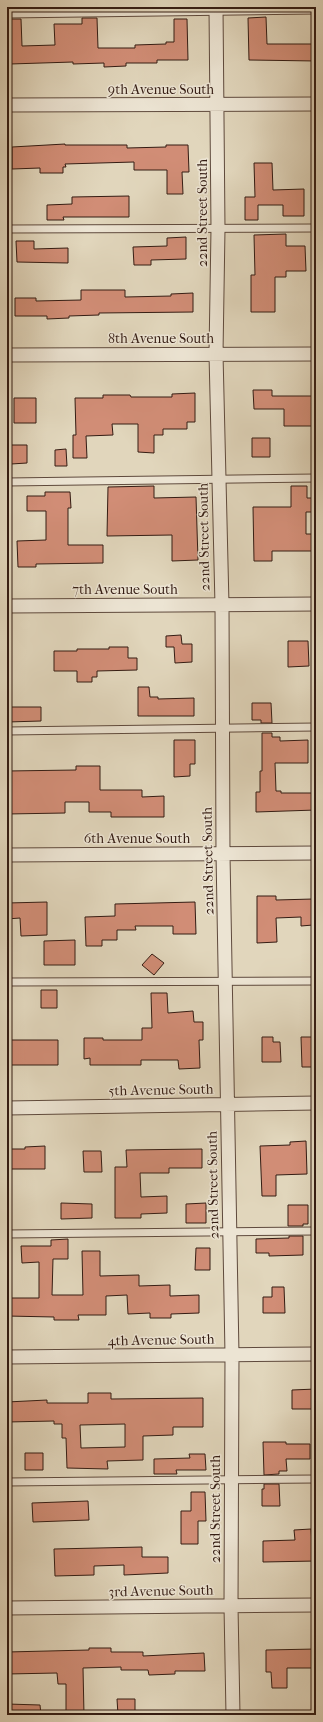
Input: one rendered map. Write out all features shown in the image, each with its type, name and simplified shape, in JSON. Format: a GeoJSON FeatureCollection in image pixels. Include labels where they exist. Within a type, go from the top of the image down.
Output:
{"type":"FeatureCollection","features":[{"type":"Feature","properties":{"kind":"street","name":"22nd Street South"},"geometry":{"type":"LineString","coordinates":[[216,9],[218,105],[216,354],[222,605],[223,854],[232,1355],[231,1606],[233,1715]]}},
{"type":"Feature","properties":{"kind":"street","name":"9th Avenue South"},"geometry":{"type":"LineString","coordinates":[[7,105],[316,104]]}},
{"type":"Feature","properties":{"kind":"street","name":"8th Avenue South"},"geometry":{"type":"LineString","coordinates":[[7,355],[316,354]]}},
{"type":"Feature","properties":{"kind":"street","name":"7th Avenue South"},"geometry":{"type":"LineString","coordinates":[[7,606],[316,604]]}},
{"type":"Feature","properties":{"kind":"street","name":"6th Avenue South"},"geometry":{"type":"LineString","coordinates":[[7,855],[316,853]]}},
{"type":"Feature","properties":{"kind":"street","name":"5th Avenue South"},"geometry":{"type":"LineString","coordinates":[[7,1108],[316,1104]]}},
{"type":"Feature","properties":{"kind":"street","name":"4th Avenue South"},"geometry":{"type":"LineString","coordinates":[[7,1357],[316,1354]]}},
{"type":"Feature","properties":{"kind":"street","name":"3rd Avenue South"},"geometry":{"type":"LineString","coordinates":[[7,1608],[316,1605]]}},
{"type":"Feature","properties":{"kind":"lane"},"geometry":{"type":"LineString","coordinates":[[7,14],[216,9],[316,10]]}},
{"type":"Feature","properties":{"kind":"lane"},"geometry":{"type":"LineString","coordinates":[[7,229],[316,228]]}},
{"type":"Feature","properties":{"kind":"lane"},"geometry":{"type":"LineString","coordinates":[[7,482],[316,478]]}},
{"type":"Feature","properties":{"kind":"lane"},"geometry":{"type":"LineString","coordinates":[[7,731],[316,727]]}},
{"type":"Feature","properties":{"kind":"lane"},"geometry":{"type":"LineString","coordinates":[[7,982],[316,981]]}},
{"type":"Feature","properties":{"kind":"lane"},"geometry":{"type":"LineString","coordinates":[[7,1234],[316,1231]]}},
{"type":"Feature","properties":{"kind":"lane"},"geometry":{"type":"LineString","coordinates":[[7,1482],[316,1479]]}},
{"type":"Feature","properties":{"kind":"building"},"geometry":{"type":"Polygon","coordinates":[[[266,17],[267,44],[316,44],[316,61],[249,60],[248,18],[266,17]]]}},
{"type":"Feature","properties":{"kind":"building"},"geometry":{"type":"Polygon","coordinates":[[[82,18],[97,18],[98,48],[135,48],[135,45],[166,44],[166,42],[174,42],[174,19],[187,19],[188,60],[157,60],[157,63],[126,63],[126,66],[104,67],[104,63],[73,64],[73,62],[10,64],[8,19],[21,19],[22,46],[55,45],[54,24],[82,24],[82,18]]]}},
{"type":"Feature","properties":{"kind":"building"},"geometry":{"type":"Polygon","coordinates":[[[65,144],[127,145],[127,148],[188,145],[189,172],[182,172],[183,194],[167,194],[167,170],[134,170],[134,162],[65,164],[66,167],[63,167],[63,173],[40,173],[40,168],[12,169],[12,147],[65,144]]]}},
{"type":"Feature","properties":{"kind":"building"},"geometry":{"type":"Polygon","coordinates":[[[254,163],[272,163],[273,190],[304,189],[304,216],[283,216],[283,205],[258,205],[258,220],[245,220],[245,197],[255,197],[254,163]]]}},
{"type":"Feature","properties":{"kind":"building"},"geometry":{"type":"Polygon","coordinates":[[[129,196],[129,217],[63,217],[64,220],[47,220],[47,205],[72,204],[72,197],[129,196]]]}},
{"type":"Feature","properties":{"kind":"building"},"geometry":{"type":"Polygon","coordinates":[[[286,234],[286,246],[305,246],[306,271],[286,271],[286,277],[275,277],[275,312],[251,312],[251,275],[255,275],[254,235],[286,234]]]}},
{"type":"Feature","properties":{"kind":"building"},"geometry":{"type":"Polygon","coordinates":[[[186,237],[186,259],[151,260],[151,265],[134,265],[133,247],[167,246],[167,238],[186,237]]]}},
{"type":"Feature","properties":{"kind":"building"},"geometry":{"type":"Polygon","coordinates":[[[16,241],[34,241],[34,249],[68,248],[68,263],[17,262],[16,241]]]}},
{"type":"Feature","properties":{"kind":"building"},"geometry":{"type":"Polygon","coordinates":[[[81,290],[125,290],[125,297],[171,296],[171,294],[193,293],[193,312],[99,313],[99,315],[69,316],[69,318],[47,319],[47,316],[15,316],[15,298],[36,298],[36,301],[81,300],[81,290]]]}},
{"type":"Feature","properties":{"kind":"building"},"geometry":{"type":"Polygon","coordinates":[[[253,390],[272,390],[272,396],[316,396],[316,426],[284,426],[284,409],[254,409],[253,390]]]}},
{"type":"Feature","properties":{"kind":"building"},"geometry":{"type":"Polygon","coordinates":[[[195,393],[195,422],[187,422],[187,429],[163,429],[163,435],[154,435],[154,453],[138,452],[138,424],[112,424],[113,435],[86,436],[87,458],[73,458],[73,435],[76,435],[75,398],[103,398],[103,395],[172,397],[172,394],[195,393]]]}},
{"type":"Feature","properties":{"kind":"building"},"geometry":{"type":"Polygon","coordinates":[[[14,398],[36,398],[36,423],[14,423],[14,398]]]}},
{"type":"Feature","properties":{"kind":"building"},"geometry":{"type":"Polygon","coordinates":[[[252,438],[270,438],[270,457],[252,457],[252,438]]]}},
{"type":"Feature","properties":{"kind":"building"},"geometry":{"type":"Polygon","coordinates":[[[11,445],[27,445],[27,463],[11,464],[11,445]]]}},
{"type":"Feature","properties":{"kind":"building"},"geometry":{"type":"Polygon","coordinates":[[[66,449],[67,466],[55,466],[55,450],[66,449]]]}},
{"type":"Feature","properties":{"kind":"building"},"geometry":{"type":"Polygon","coordinates":[[[154,486],[154,498],[196,497],[198,560],[172,561],[172,535],[107,536],[108,487],[154,486]]]}},
{"type":"Feature","properties":{"kind":"building"},"geometry":{"type":"Polygon","coordinates":[[[291,486],[307,486],[307,498],[316,498],[316,512],[306,512],[306,534],[316,534],[316,551],[272,551],[272,561],[254,561],[253,507],[291,507],[291,486]]]}},
{"type":"Feature","properties":{"kind":"building"},"geometry":{"type":"Polygon","coordinates":[[[45,492],[70,492],[71,508],[68,508],[68,545],[103,545],[103,563],[36,564],[36,567],[18,567],[17,541],[46,540],[46,511],[27,511],[27,496],[45,496],[45,492]]]}},
{"type":"Feature","properties":{"kind":"building"},"geometry":{"type":"Polygon","coordinates":[[[181,635],[182,644],[192,644],[192,662],[175,663],[174,647],[166,647],[166,636],[181,635]]]}},
{"type":"Feature","properties":{"kind":"building"},"geometry":{"type":"Polygon","coordinates":[[[288,641],[308,641],[309,666],[288,667],[288,641]]]}},
{"type":"Feature","properties":{"kind":"building"},"geometry":{"type":"Polygon","coordinates":[[[109,647],[128,647],[128,658],[137,658],[137,670],[97,671],[97,677],[92,677],[92,682],[77,682],[77,671],[54,671],[54,651],[109,649],[109,647]]]}},
{"type":"Feature","properties":{"kind":"building"},"geometry":{"type":"Polygon","coordinates":[[[138,687],[149,687],[150,697],[158,697],[158,699],[194,698],[194,716],[138,716],[138,687]]]}},
{"type":"Feature","properties":{"kind":"building"},"geometry":{"type":"Polygon","coordinates":[[[252,703],[271,703],[272,723],[261,723],[261,720],[252,720],[252,703]]]}},
{"type":"Feature","properties":{"kind":"building"},"geometry":{"type":"Polygon","coordinates":[[[7,707],[41,707],[41,721],[7,722],[7,707]]]}},
{"type":"Feature","properties":{"kind":"building"},"geometry":{"type":"Polygon","coordinates":[[[262,733],[272,733],[272,737],[280,737],[280,741],[308,740],[308,763],[275,763],[276,791],[281,791],[281,793],[316,793],[316,810],[256,812],[256,792],[260,792],[260,771],[262,771],[262,733]]]}},
{"type":"Feature","properties":{"kind":"building"},"geometry":{"type":"Polygon","coordinates":[[[174,740],[195,740],[195,764],[190,764],[190,776],[174,777],[174,740]]]}},
{"type":"Feature","properties":{"kind":"building"},"geometry":{"type":"Polygon","coordinates":[[[76,766],[100,766],[100,790],[142,790],[142,797],[164,796],[164,817],[111,817],[111,812],[89,812],[89,802],[65,802],[65,813],[7,814],[7,771],[76,770],[76,766]]]}},
{"type":"Feature","properties":{"kind":"building"},"geometry":{"type":"Polygon","coordinates":[[[257,896],[276,896],[276,900],[313,899],[313,925],[301,926],[301,917],[276,918],[277,942],[257,943],[257,896]]]}},
{"type":"Feature","properties":{"kind":"building"},"geometry":{"type":"Polygon","coordinates":[[[47,902],[47,935],[21,936],[20,918],[7,919],[7,903],[47,902]]]}},
{"type":"Feature","properties":{"kind":"building"},"geometry":{"type":"Polygon","coordinates":[[[195,902],[196,934],[173,934],[173,926],[135,926],[136,930],[117,930],[117,940],[102,940],[102,946],[86,946],[85,917],[115,916],[115,904],[195,902]]]}},
{"type":"Feature","properties":{"kind":"building"},"geometry":{"type":"Polygon","coordinates":[[[75,940],[75,965],[44,965],[44,941],[75,940]]]}},
{"type":"Feature","properties":{"kind":"building"},"geometry":{"type":"Polygon","coordinates":[[[152,954],[164,963],[154,975],[142,965],[152,954]]]}},
{"type":"Feature","properties":{"kind":"building"},"geometry":{"type":"Polygon","coordinates":[[[41,990],[57,990],[57,1008],[41,1008],[41,990]]]}},
{"type":"Feature","properties":{"kind":"building"},"geometry":{"type":"Polygon","coordinates":[[[151,993],[167,993],[168,1013],[193,1011],[194,1022],[203,1022],[203,1040],[199,1040],[200,1068],[179,1069],[178,1060],[141,1060],[141,1065],[90,1065],[90,1058],[84,1059],[84,1038],[103,1038],[103,1040],[142,1040],[142,1028],[152,1028],[151,993]]]}},
{"type":"Feature","properties":{"kind":"building"},"geometry":{"type":"Polygon","coordinates":[[[262,1037],[273,1037],[273,1042],[280,1042],[281,1062],[262,1062],[262,1037]]]}},
{"type":"Feature","properties":{"kind":"building"},"geometry":{"type":"Polygon","coordinates":[[[301,1037],[316,1037],[316,1067],[302,1067],[301,1037]]]}},
{"type":"Feature","properties":{"kind":"building"},"geometry":{"type":"Polygon","coordinates":[[[7,1040],[58,1040],[58,1065],[7,1065],[7,1040]]]}},
{"type":"Feature","properties":{"kind":"building"},"geometry":{"type":"Polygon","coordinates":[[[306,1141],[307,1174],[276,1175],[276,1196],[262,1196],[260,1146],[290,1145],[290,1142],[306,1141]]]}},
{"type":"Feature","properties":{"kind":"building"},"geometry":{"type":"Polygon","coordinates":[[[45,1146],[45,1169],[7,1169],[7,1149],[25,1149],[25,1147],[45,1146]]]}},
{"type":"Feature","properties":{"kind":"building"},"geometry":{"type":"Polygon","coordinates":[[[202,1149],[202,1168],[169,1168],[169,1173],[140,1173],[141,1197],[167,1196],[167,1213],[141,1214],[141,1218],[115,1218],[115,1167],[127,1167],[126,1150],[202,1149]]]}},
{"type":"Feature","properties":{"kind":"building"},"geometry":{"type":"Polygon","coordinates":[[[83,1151],[101,1151],[102,1172],[84,1172],[83,1151]]]}},
{"type":"Feature","properties":{"kind":"building"},"geometry":{"type":"Polygon","coordinates":[[[61,1203],[92,1204],[92,1218],[61,1219],[61,1203]]]}},
{"type":"Feature","properties":{"kind":"building"},"geometry":{"type":"Polygon","coordinates":[[[206,1203],[206,1223],[186,1223],[186,1204],[206,1203]]]}},
{"type":"Feature","properties":{"kind":"building"},"geometry":{"type":"Polygon","coordinates":[[[288,1205],[308,1205],[308,1224],[303,1224],[303,1226],[288,1226],[288,1205]]]}},
{"type":"Feature","properties":{"kind":"building"},"geometry":{"type":"Polygon","coordinates":[[[289,1236],[303,1236],[303,1255],[269,1256],[269,1253],[256,1253],[256,1239],[289,1238],[289,1236]]]}},
{"type":"Feature","properties":{"kind":"building"},"geometry":{"type":"Polygon","coordinates":[[[68,1239],[68,1259],[53,1259],[52,1295],[83,1295],[82,1251],[100,1251],[100,1276],[139,1275],[139,1286],[170,1285],[170,1296],[199,1295],[199,1313],[171,1314],[171,1318],[150,1318],[150,1313],[128,1314],[127,1295],[106,1296],[106,1315],[78,1315],[79,1320],[54,1320],[54,1317],[7,1316],[7,1298],[39,1298],[39,1262],[22,1263],[21,1246],[51,1246],[51,1240],[68,1239]]]}},
{"type":"Feature","properties":{"kind":"building"},"geometry":{"type":"Polygon","coordinates":[[[196,1248],[210,1248],[210,1270],[195,1270],[196,1248]]]}},
{"type":"Feature","properties":{"kind":"building"},"geometry":{"type":"Polygon","coordinates":[[[272,1287],[284,1287],[285,1313],[263,1313],[263,1297],[272,1297],[272,1287]]]}},
{"type":"Feature","properties":{"kind":"building"},"geometry":{"type":"Polygon","coordinates":[[[316,1389],[316,1409],[292,1409],[292,1390],[316,1389]]]}},
{"type":"Feature","properties":{"kind":"building"},"geometry":{"type":"Polygon","coordinates":[[[88,1393],[111,1393],[111,1399],[203,1398],[203,1427],[173,1427],[173,1435],[143,1436],[143,1460],[107,1461],[108,1469],[67,1468],[66,1438],[62,1438],[62,1424],[54,1424],[54,1421],[7,1422],[7,1402],[47,1400],[47,1403],[88,1403],[88,1393]],[[125,1424],[80,1425],[81,1448],[125,1447],[125,1424]]]}},
{"type":"Feature","properties":{"kind":"building"},"geometry":{"type":"Polygon","coordinates":[[[263,1442],[310,1444],[310,1459],[286,1459],[287,1471],[279,1471],[279,1474],[264,1475],[263,1442]]]}},
{"type":"Feature","properties":{"kind":"building"},"geometry":{"type":"Polygon","coordinates":[[[25,1453],[43,1453],[43,1470],[25,1470],[25,1453]]]}},
{"type":"Feature","properties":{"kind":"building"},"geometry":{"type":"Polygon","coordinates":[[[189,1454],[205,1454],[206,1470],[176,1470],[177,1474],[154,1474],[154,1459],[190,1458],[189,1454]]]}},
{"type":"Feature","properties":{"kind":"building"},"geometry":{"type":"Polygon","coordinates":[[[264,1484],[279,1484],[280,1506],[262,1506],[262,1489],[264,1489],[264,1484]]]}},
{"type":"Feature","properties":{"kind":"building"},"geometry":{"type":"Polygon","coordinates":[[[191,1492],[205,1492],[206,1521],[198,1521],[198,1544],[181,1544],[181,1511],[191,1511],[191,1492]]]}},
{"type":"Feature","properties":{"kind":"building"},"geometry":{"type":"Polygon","coordinates":[[[88,1501],[89,1520],[33,1522],[32,1503],[88,1501]]]}},
{"type":"Feature","properties":{"kind":"building"},"geometry":{"type":"Polygon","coordinates":[[[311,1529],[312,1543],[316,1543],[316,1561],[263,1562],[263,1541],[295,1540],[294,1530],[311,1529]]]}},
{"type":"Feature","properties":{"kind":"building"},"geometry":{"type":"Polygon","coordinates":[[[142,1547],[142,1557],[168,1557],[168,1573],[124,1575],[124,1565],[94,1566],[94,1575],[55,1576],[54,1549],[142,1547]]]}},
{"type":"Feature","properties":{"kind":"building"},"geometry":{"type":"Polygon","coordinates":[[[89,1648],[111,1648],[111,1652],[143,1652],[143,1656],[204,1653],[205,1671],[175,1671],[175,1674],[149,1675],[148,1670],[121,1670],[121,1667],[83,1668],[84,1715],[66,1715],[66,1684],[58,1684],[57,1673],[7,1674],[7,1652],[89,1650],[89,1648]]]}},
{"type":"Feature","properties":{"kind":"building"},"geometry":{"type":"Polygon","coordinates":[[[316,1649],[316,1668],[287,1668],[287,1688],[272,1688],[271,1672],[266,1672],[266,1650],[316,1649]]]}},
{"type":"Feature","properties":{"kind":"building"},"geometry":{"type":"Polygon","coordinates":[[[117,1699],[135,1699],[135,1715],[118,1715],[117,1699]]]}},
{"type":"Feature","properties":{"kind":"building"},"geometry":{"type":"Polygon","coordinates":[[[7,1704],[40,1705],[41,1715],[7,1715],[7,1704]]]}}]}
